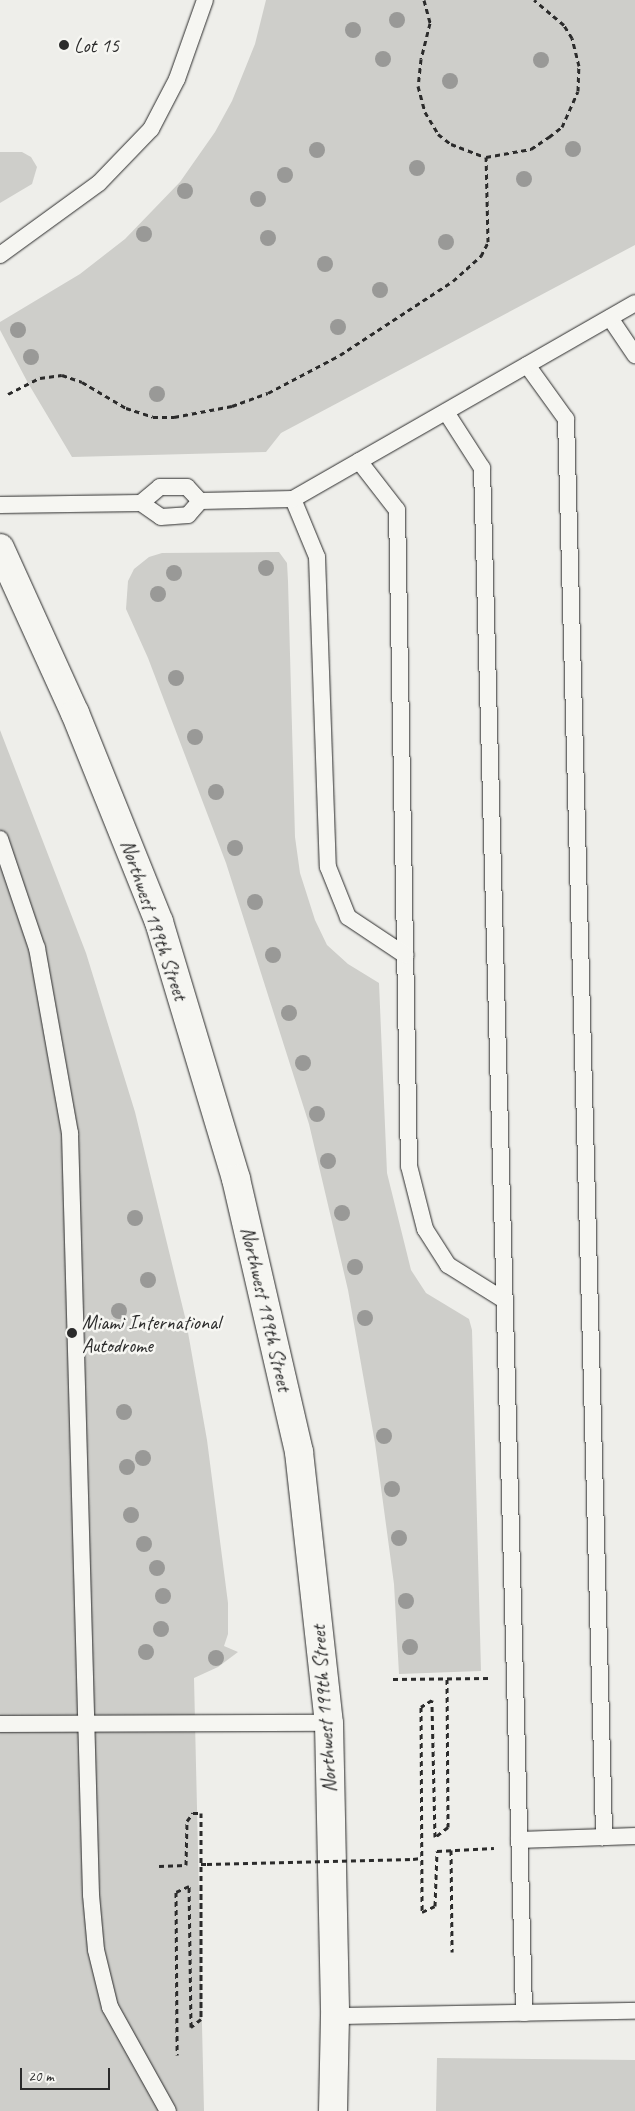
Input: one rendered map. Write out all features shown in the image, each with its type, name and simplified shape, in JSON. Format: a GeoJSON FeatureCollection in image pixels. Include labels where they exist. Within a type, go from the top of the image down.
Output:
{"type":"FeatureCollection","features":[{"type":"Feature","properties":{"kind":"main road","name":"Northwest 199th Street"},"geometry":{"type":"LineString","coordinates":[[0,548],[75,713],[159,922],[236,1179],[299,1452],[329,1723],[335,2016],[333,2111]]}},
{"type":"Feature","properties":{"kind":"lane"},"geometry":{"type":"LineString","coordinates":[[0,255],[99,183],[150,129],[177,80],[205,0]]}},
{"type":"Feature","properties":{"kind":"lane"},"geometry":{"type":"LineString","coordinates":[[0,505],[140,503],[161,517],[188,515],[200,501],[293,499],[635,303]]}},
{"type":"Feature","properties":{"kind":"lane"},"geometry":{"type":"LineString","coordinates":[[610,318],[635,355]]}},
{"type":"Feature","properties":{"kind":"lane"},"geometry":{"type":"LineString","coordinates":[[527,365],[566,419],[604,1837]]}},
{"type":"Feature","properties":{"kind":"lane"},"geometry":{"type":"LineString","coordinates":[[446,412],[482,468],[524,2013]]}},
{"type":"Feature","properties":{"kind":"lane"},"geometry":{"type":"LineString","coordinates":[[359,461],[397,510],[409,1166],[425,1229],[448,1265],[504,1300]]}},
{"type":"Feature","properties":{"kind":"lane"},"geometry":{"type":"LineString","coordinates":[[140,503],[160,487],[187,487],[200,501]]}},
{"type":"Feature","properties":{"kind":"lane"},"geometry":{"type":"LineString","coordinates":[[293,499],[316,557],[328,867],[348,917],[405,955]]}},
{"type":"Feature","properties":{"kind":"lane"},"geometry":{"type":"LineString","coordinates":[[0,839],[37,948],[70,1133],[88,1725],[91,1895],[100,1977],[110,2007],[168,2111]]}},
{"type":"Feature","properties":{"kind":"lane"},"geometry":{"type":"LineString","coordinates":[[0,1724],[329,1723]]}},
{"type":"Feature","properties":{"kind":"lane"},"geometry":{"type":"LineString","coordinates":[[520,1840],[635,1836]]}},
{"type":"Feature","properties":{"kind":"lane"},"geometry":{"type":"LineString","coordinates":[[335,2016],[635,2011]]}},
{"type":"Feature","properties":{"kind":"path"},"geometry":{"type":"LineString","coordinates":[[424,0],[430,23],[418,86],[424,112],[434,129],[451,144],[486,157],[531,149],[562,127],[572,111],[578,92],[577,49],[564,25],[534,0]]}},
{"type":"Feature","properties":{"kind":"path"},"geometry":{"type":"LineString","coordinates":[[8,394],[40,378],[62,375],[82,382],[143,415],[165,418],[232,406],[268,393],[340,354],[453,281],[481,256],[488,242],[489,226],[486,157]]}},
{"type":"Feature","properties":{"kind":"path"},"geometry":{"type":"LineString","coordinates":[[393,1680],[489,1678]]}},
{"type":"Feature","properties":{"kind":"path"},"geometry":{"type":"LineString","coordinates":[[447,1679],[448,1827],[435,1837],[432,1700],[421,1707],[422,1912],[435,1906],[436,1851],[494,1848]]}},
{"type":"Feature","properties":{"kind":"path"},"geometry":{"type":"LineString","coordinates":[[159,1866],[186,1865],[187,1822],[193,1813],[201,1813],[201,2019],[191,2027],[189,1886],[176,1892],[177,2055]]}},
{"type":"Feature","properties":{"kind":"path"},"geometry":{"type":"LineString","coordinates":[[450,1850],[452,1952]]}},
{"type":"Feature","properties":{"kind":"path"},"geometry":{"type":"LineString","coordinates":[[201,1864],[422,1858]]}},
{"type":"Feature","properties":{"kind":"shaded area"},"geometry":{"type":"Polygon","coordinates":[[[266,0],[635,0],[635,245],[281,433],[266,452],[72,457],[28,383],[0,330],[0,322],[80,274],[125,239],[180,182],[215,132],[232,101],[255,44],[266,0]]]}},
{"type":"Feature","properties":{"kind":"shaded area"},"geometry":{"type":"Polygon","coordinates":[[[0,152],[22,152],[31,157],[37,167],[32,184],[0,203],[0,152]]]}},
{"type":"Feature","properties":{"kind":"shaded area"},"geometry":{"type":"Polygon","coordinates":[[[279,552],[287,563],[295,837],[300,873],[315,920],[327,945],[348,964],[379,983],[387,1173],[411,1270],[426,1293],[469,1319],[472,1330],[481,1671],[399,1674],[394,1584],[375,1443],[348,1290],[309,1124],[226,863],[148,658],[126,609],[128,581],[134,569],[149,557],[162,553],[279,552]]]}},
{"type":"Feature","properties":{"kind":"shaded area","name":"Miami International Autodrome"},"geometry":{"type":"Polygon","coordinates":[[[0,730],[86,953],[135,1112],[186,1321],[207,1440],[228,1603],[228,1634],[224,1646],[238,1652],[218,1667],[194,1678],[204,2111],[0,2111],[0,730]]]}},
{"type":"Feature","properties":{"kind":"shaded area"},"geometry":{"type":"Polygon","coordinates":[[[437,2058],[635,2060],[635,2111],[436,2111],[437,2058]]]}},
{"type":"Feature","properties":{"kind":"place","name":"Lot 15"},"geometry":{"type":"Point","coordinates":[64,45]}},
{"type":"Feature","properties":{"kind":"place","name":"Miami International Autodrome"},"geometry":{"type":"Point","coordinates":[72,1333]}}]}
